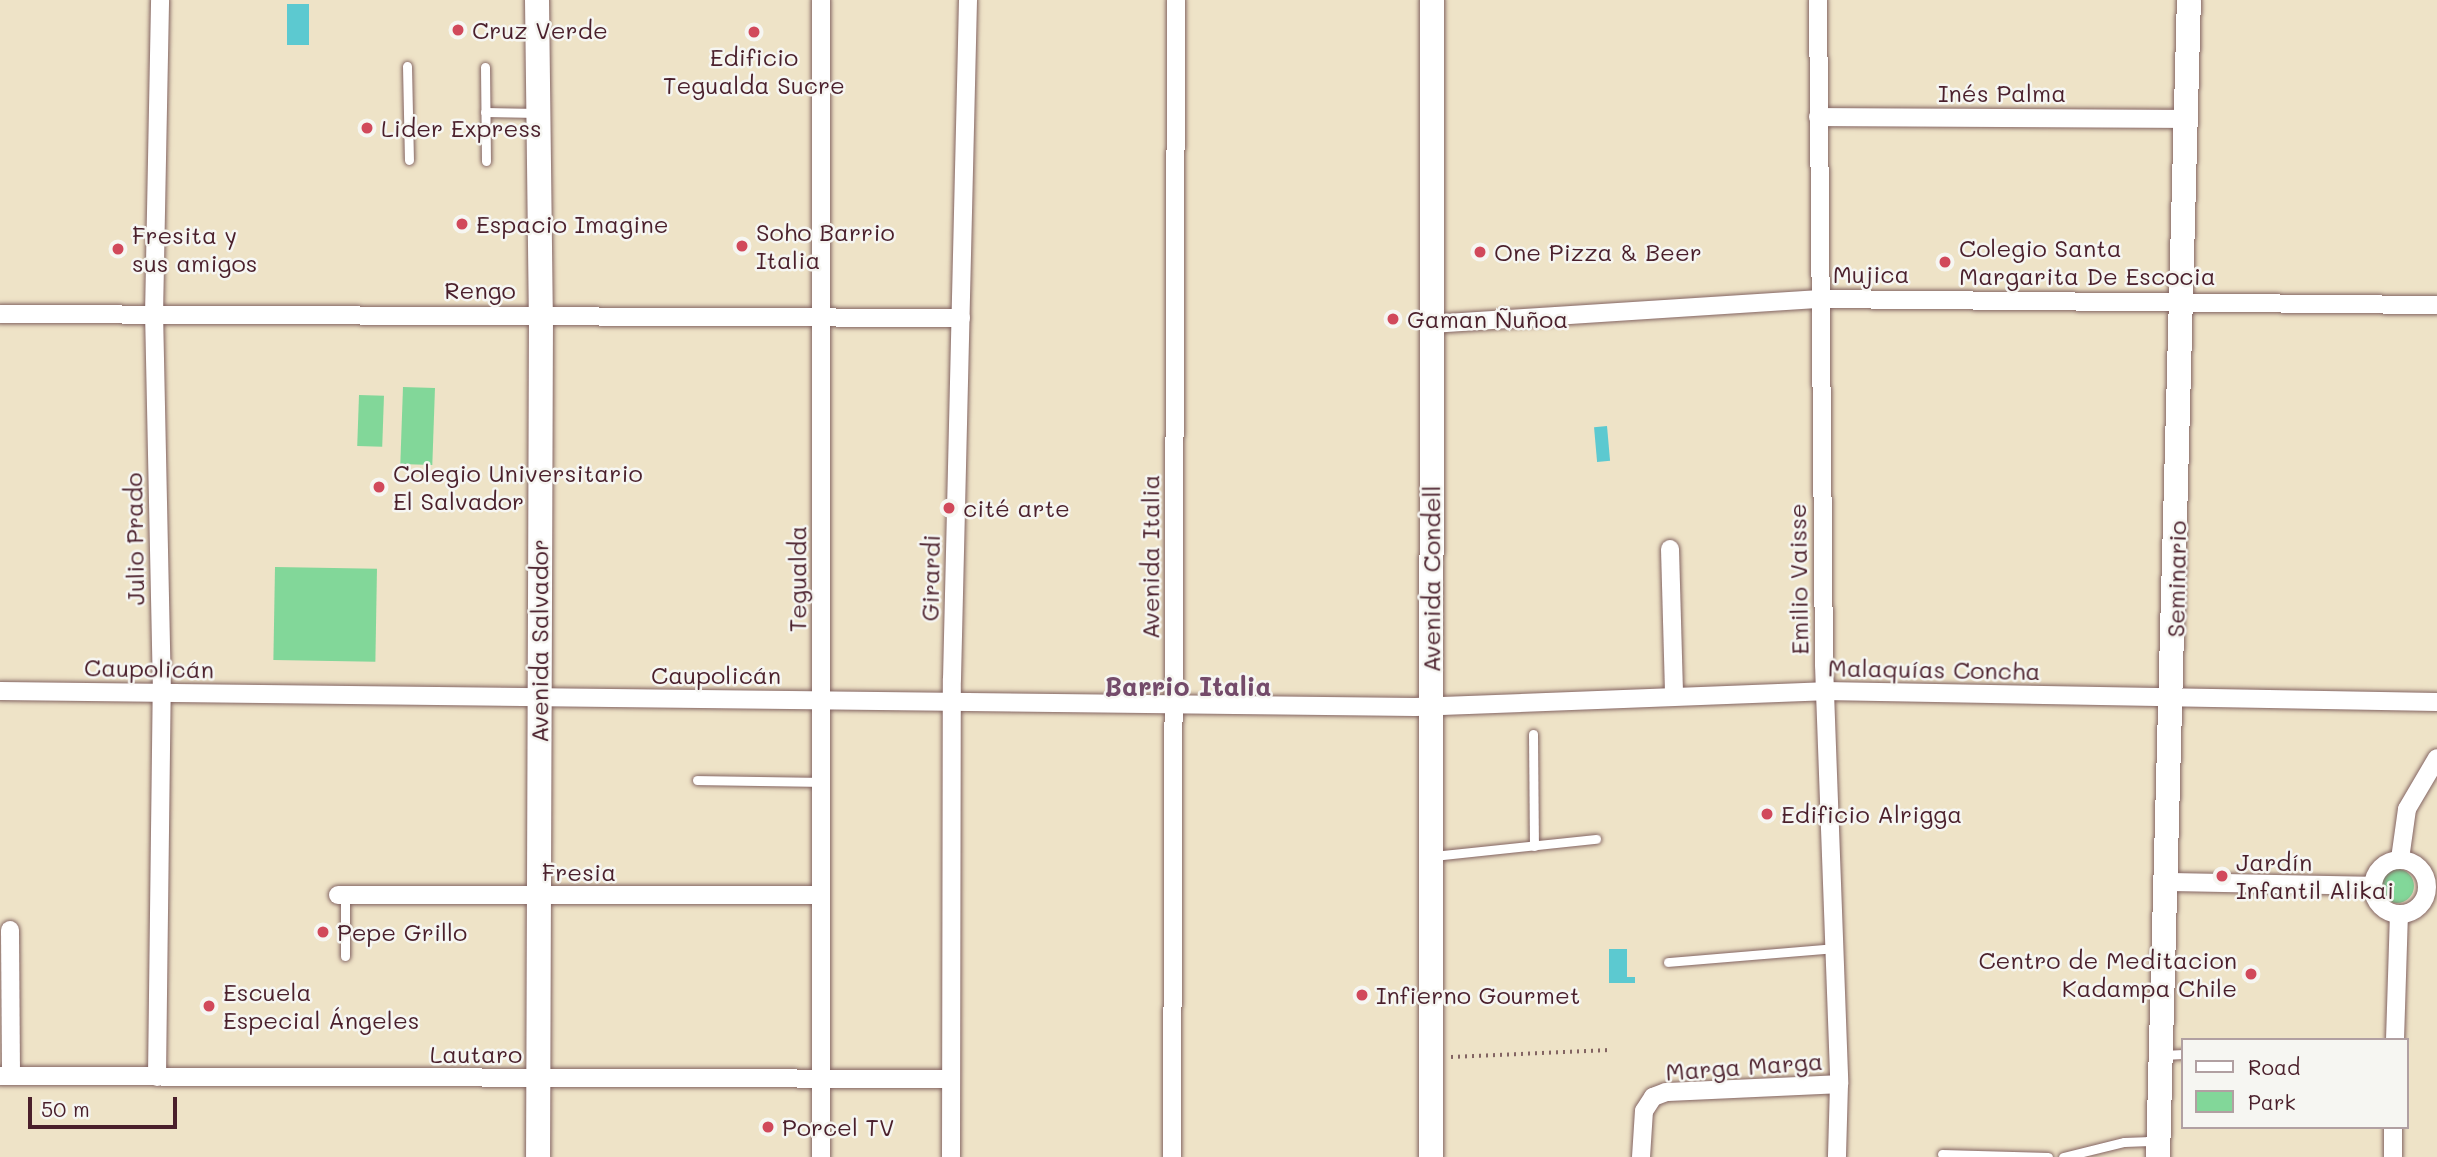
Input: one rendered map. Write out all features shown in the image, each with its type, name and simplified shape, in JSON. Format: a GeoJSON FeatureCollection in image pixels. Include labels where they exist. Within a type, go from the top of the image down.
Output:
{"type":"FeatureCollection","features":[{"type":"Feature","properties":{"kind":"street","name":"Julio Prado"},"geometry":{"type":"LineString","coordinates":[[157,1077],[162,693],[154,316],[160,0]]}},
{"type":"Feature","properties":{"kind":"street","name":"Avenida Salvador"},"geometry":{"type":"LineString","coordinates":[[537,0],[541,314],[538,1157]]}},
{"type":"Feature","properties":{"kind":"street","name":"Tegualda"},"geometry":{"type":"LineString","coordinates":[[821,0],[821,1157]]}},
{"type":"Feature","properties":{"kind":"street","name":"Girardi"},"geometry":{"type":"LineString","coordinates":[[951,1157],[952,701],[968,0]]}},
{"type":"Feature","properties":{"kind":"street","name":"Avenida Italia"},"geometry":{"type":"LineString","coordinates":[[1172,1157],[1176,0]]}},
{"type":"Feature","properties":{"kind":"street","name":"Avenida Condell"},"geometry":{"type":"LineString","coordinates":[[1431,1157],[1432,0]]}},
{"type":"Feature","properties":{"kind":"street","name":"Emilio Vaisse"},"geometry":{"type":"LineString","coordinates":[[1818,0],[1824,691],[1839,1084],[1837,1157]]}},
{"type":"Feature","properties":{"kind":"street","name":"Seminario"},"geometry":{"type":"LineString","coordinates":[[2158,1149],[2172,1055],[2167,882],[2189,0]]}},
{"type":"Feature","properties":{"kind":"street","name":"Inés Palma"},"geometry":{"type":"LineString","coordinates":[[1818,117],[2186,119]]}},
{"type":"Feature","properties":{"kind":"street","name":"Mujica"},"geometry":{"type":"LineString","coordinates":[[1432,324],[1819,299],[2182,299],[2437,305]]}},
{"type":"Feature","properties":{"kind":"street","name":"Rengo"},"geometry":{"type":"LineString","coordinates":[[0,314],[541,314],[821,319],[961,318]]}},
{"type":"Feature","properties":{"kind":"street"},"geometry":{"type":"LineString","coordinates":[[1670,549],[1674,694]]}},
{"type":"Feature","properties":{"kind":"street","name":"Caupolicán"},"geometry":{"type":"LineString","coordinates":[[0,691],[1431,707]]}},
{"type":"Feature","properties":{"kind":"street","name":"Malaquías Concha"},"geometry":{"type":"LineString","coordinates":[[1431,707],[1674,694],[1824,691],[2437,702]]}},
{"type":"Feature","properties":{"kind":"street"},"geometry":{"type":"LineString","coordinates":[[2400,859],[2407,809],[2437,758]]}},
{"type":"Feature","properties":{"kind":"street"},"geometry":{"type":"LineString","coordinates":[[2400,859],[2417,866],[2432,881],[2421,904],[2399,914],[2377,902],[2372,886],[2378,870],[2400,859]]}},
{"type":"Feature","properties":{"kind":"street"},"geometry":{"type":"LineString","coordinates":[[2167,882],[2372,886]]}},
{"type":"Feature","properties":{"kind":"street","name":"Fresia"},"geometry":{"type":"LineString","coordinates":[[342,895],[820,895]]}},
{"type":"Feature","properties":{"kind":"street"},"geometry":{"type":"LineString","coordinates":[[2395,1038],[2399,914]]}},
{"type":"Feature","properties":{"kind":"street"},"geometry":{"type":"LineString","coordinates":[[5,1076],[10,930]]}},
{"type":"Feature","properties":{"kind":"street","name":"Lautaro"},"geometry":{"type":"LineString","coordinates":[[5,1076],[951,1079]]}},
{"type":"Feature","properties":{"kind":"street","name":"Marga Marga"},"geometry":{"type":"LineString","coordinates":[[1641,1157],[1644,1111],[1653,1097],[1684,1090],[1839,1084]]}},
{"type":"Feature","properties":{"kind":"street"},"geometry":{"type":"LineString","coordinates":[[2393,1129],[2393,1157]]}},
{"type":"Feature","properties":{"kind":"lane"},"geometry":{"type":"LineString","coordinates":[[407,66],[409,160]]}},
{"type":"Feature","properties":{"kind":"lane"},"geometry":{"type":"LineString","coordinates":[[485,67],[486,161]]}},
{"type":"Feature","properties":{"kind":"lane"},"geometry":{"type":"LineString","coordinates":[[485,111],[538,113]]}},
{"type":"Feature","properties":{"kind":"lane"},"geometry":{"type":"LineString","coordinates":[[1533,734],[1534,845]]}},
{"type":"Feature","properties":{"kind":"lane"},"geometry":{"type":"LineString","coordinates":[[697,780],[821,782]]}},
{"type":"Feature","properties":{"kind":"lane"},"geometry":{"type":"LineString","coordinates":[[1431,856],[1596,839]]}},
{"type":"Feature","properties":{"kind":"lane"},"geometry":{"type":"LineString","coordinates":[[342,895],[345,956]]}},
{"type":"Feature","properties":{"kind":"lane"},"geometry":{"type":"LineString","coordinates":[[1668,962],[1834,948]]}},
{"type":"Feature","properties":{"kind":"lane"},"geometry":{"type":"LineString","coordinates":[[2063,1157],[2124,1142],[2158,1149]]}},
{"type":"Feature","properties":{"kind":"lane"},"geometry":{"type":"LineString","coordinates":[[1942,1154],[2048,1157]]}},
{"type":"Feature","properties":{"kind":"path"},"geometry":{"type":"LineString","coordinates":[[1462,1057],[1610,1050]]}},
{"type":"Feature","properties":{"kind":"green space"},"geometry":{"type":"Polygon","coordinates":[[[403,387],[435,388],[432,465],[400,464],[403,387]]]}},
{"type":"Feature","properties":{"kind":"green space"},"geometry":{"type":"Polygon","coordinates":[[[359,395],[384,396],[382,447],[357,446],[359,395]]]}},
{"type":"Feature","properties":{"kind":"green space"},"geometry":{"type":"Polygon","coordinates":[[[275,567],[377,569],[375,662],[273,660],[275,567]]]}},
{"type":"Feature","properties":{"kind":"green space"},"geometry":{"type":"Polygon","coordinates":[[[2397,869],[2409,874],[2414,886],[2409,898],[2397,903],[2385,898],[2380,886],[2385,874],[2397,869]]]}},
{"type":"Feature","properties":{"kind":"water"},"geometry":{"type":"Polygon","coordinates":[[[287,4],[309,4],[309,45],[287,45],[287,4]]]}},
{"type":"Feature","properties":{"kind":"water"},"geometry":{"type":"Polygon","coordinates":[[[1607,426],[1610,461],[1597,462],[1594,427],[1607,426]]]}},
{"type":"Feature","properties":{"kind":"water"},"geometry":{"type":"Polygon","coordinates":[[[1609,949],[1627,949],[1627,977],[1635,977],[1635,983],[1609,983],[1609,949]]]}},
{"type":"Feature","properties":{"kind":"place","name":"Cruz Verde"},"geometry":{"type":"Point","coordinates":[458,30]}},
{"type":"Feature","properties":{"kind":"place","name":"Edificio Tegualda Sucre"},"geometry":{"type":"Point","coordinates":[754,32]}},
{"type":"Feature","properties":{"kind":"place","name":"Lider Express"},"geometry":{"type":"Point","coordinates":[367,128]}},
{"type":"Feature","properties":{"kind":"place","name":"Espacio Imagine"},"geometry":{"type":"Point","coordinates":[462,224]}},
{"type":"Feature","properties":{"kind":"place","name":"Soho Barrio Italia"},"geometry":{"type":"Point","coordinates":[742,246]}},
{"type":"Feature","properties":{"kind":"place","name":"Fresita y sus amigos"},"geometry":{"type":"Point","coordinates":[118,249]}},
{"type":"Feature","properties":{"kind":"place","name":"One Pizza & Beer"},"geometry":{"type":"Point","coordinates":[1480,252]}},
{"type":"Feature","properties":{"kind":"place","name":"Colegio Santa Margarita De Escocia"},"geometry":{"type":"Point","coordinates":[1945,262]}},
{"type":"Feature","properties":{"kind":"place","name":"Gaman Ñuñoa"},"geometry":{"type":"Point","coordinates":[1393,319]}},
{"type":"Feature","properties":{"kind":"place","name":"Colegio Universitario El Salvador"},"geometry":{"type":"Point","coordinates":[379,487]}},
{"type":"Feature","properties":{"kind":"place","name":"cité arte"},"geometry":{"type":"Point","coordinates":[949,508]}},
{"type":"Feature","properties":{"kind":"place","name":"Edificio Alrigga"},"geometry":{"type":"Point","coordinates":[1767,814]}},
{"type":"Feature","properties":{"kind":"place","name":"Jardín Infantil Alikai"},"geometry":{"type":"Point","coordinates":[2222,876]}},
{"type":"Feature","properties":{"kind":"place","name":"Pepe Grillo"},"geometry":{"type":"Point","coordinates":[323,932]}},
{"type":"Feature","properties":{"kind":"place","name":"Centro de Meditacion Kadampa Chile"},"geometry":{"type":"Point","coordinates":[2251,974]}},
{"type":"Feature","properties":{"kind":"place","name":"Infierno Gourmet"},"geometry":{"type":"Point","coordinates":[1362,995]}},
{"type":"Feature","properties":{"kind":"place","name":"Escuela Especial Ángeles"},"geometry":{"type":"Point","coordinates":[209,1006]}},
{"type":"Feature","properties":{"kind":"place","name":"Porcel TV"},"geometry":{"type":"Point","coordinates":[768,1127]}},
{"type":"Feature","properties":{"kind":"district","name":"Barrio Italia"},"geometry":{"type":"Point","coordinates":[1188,687]}}]}
